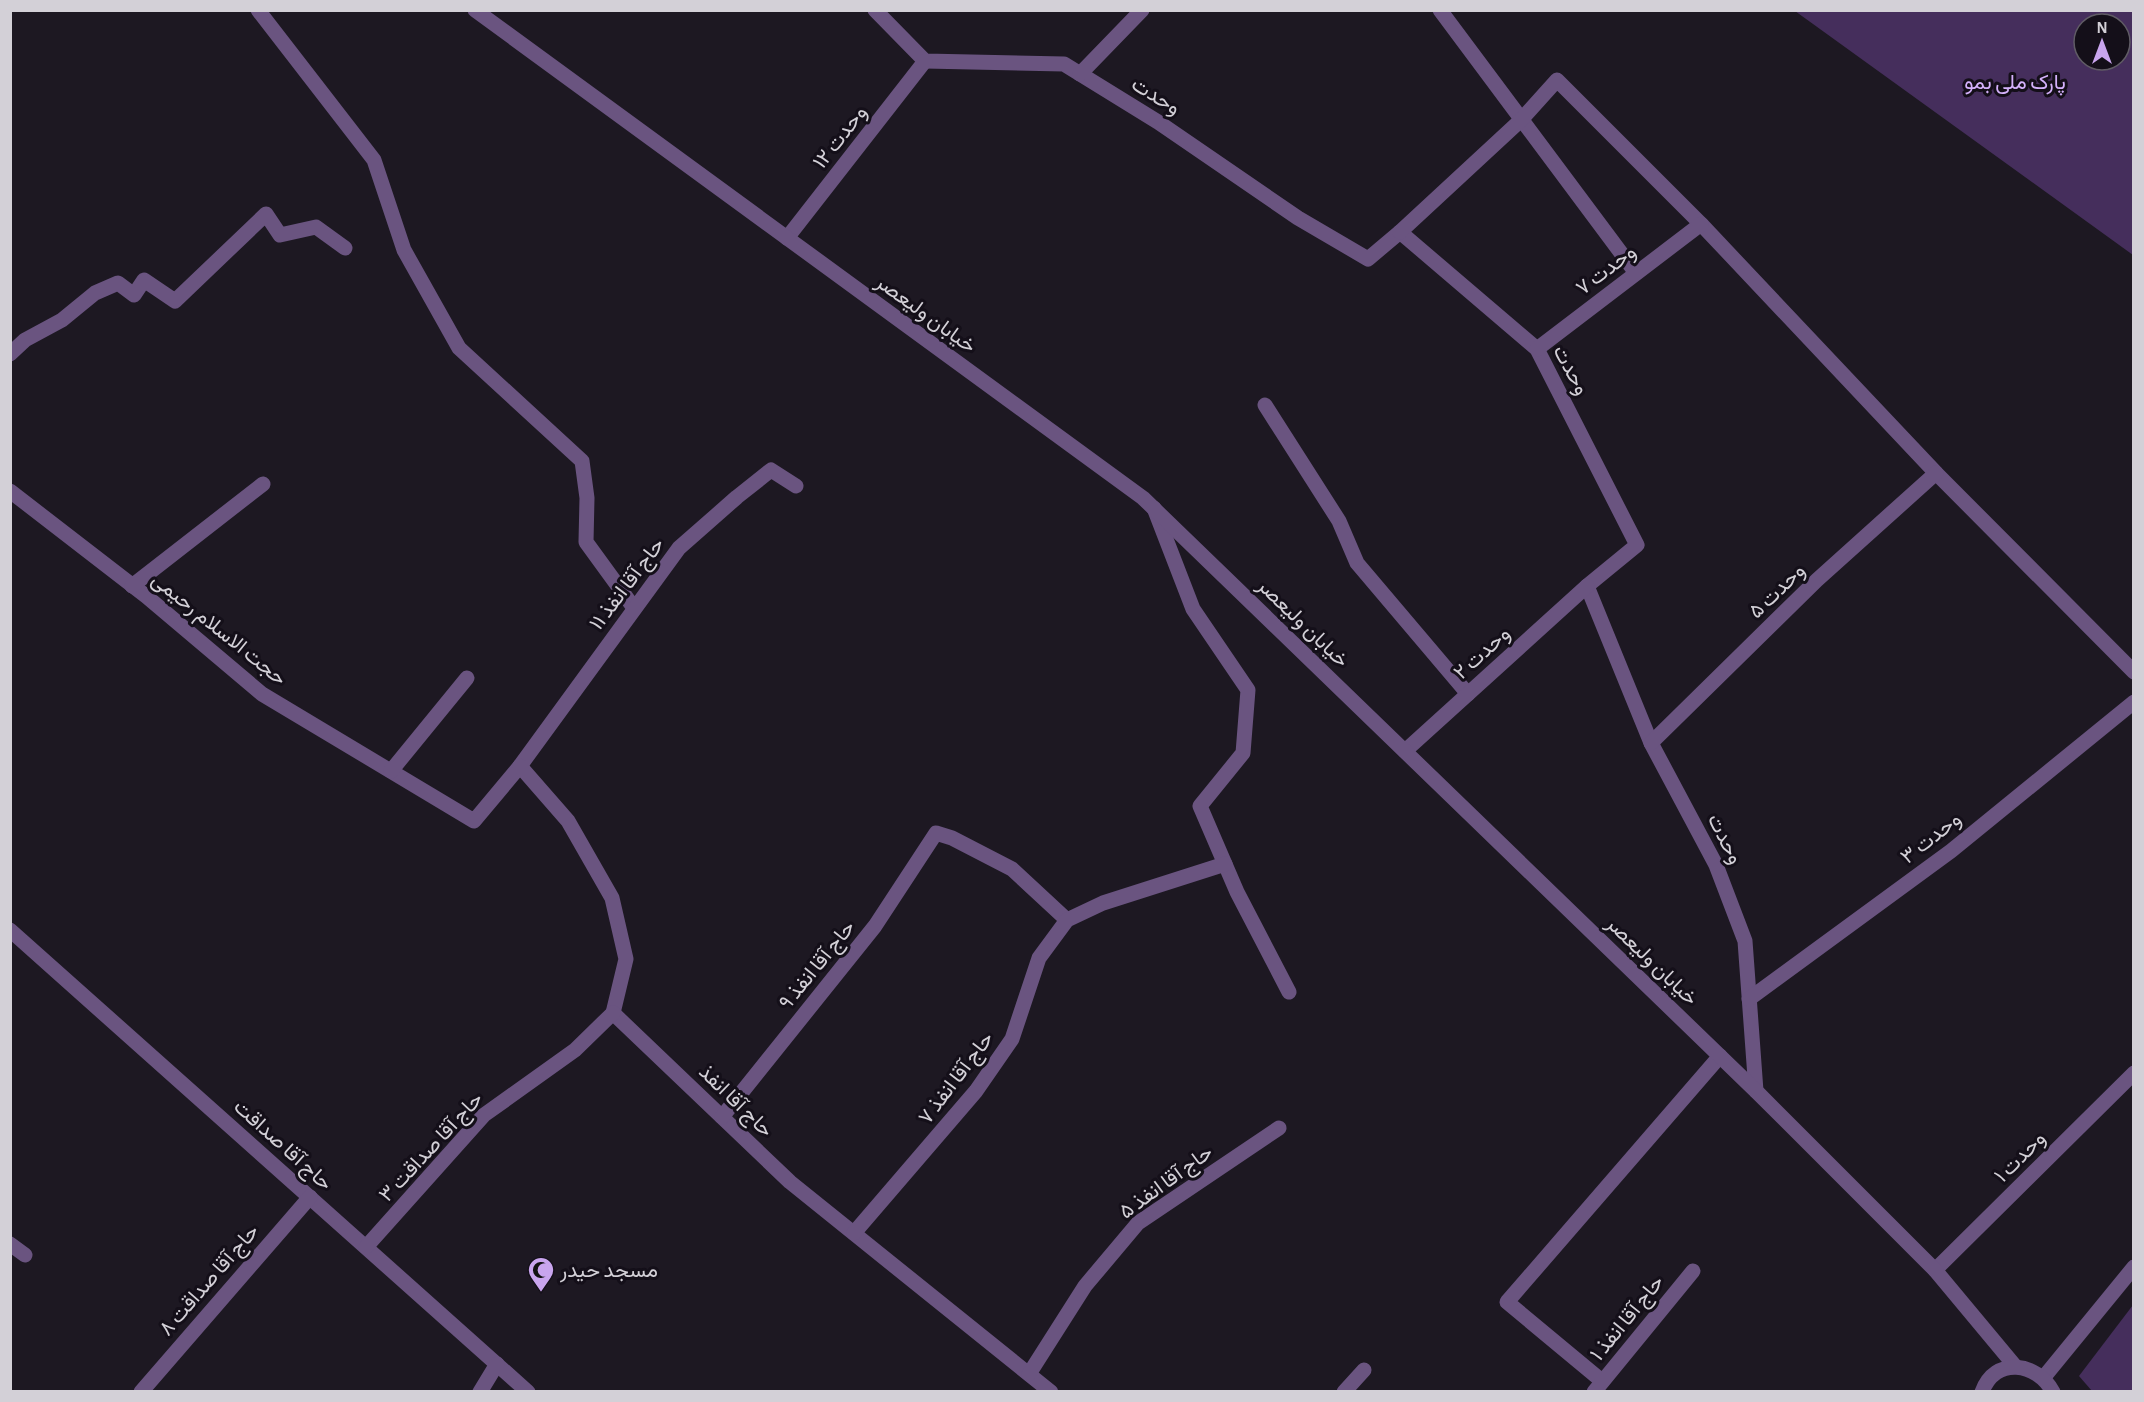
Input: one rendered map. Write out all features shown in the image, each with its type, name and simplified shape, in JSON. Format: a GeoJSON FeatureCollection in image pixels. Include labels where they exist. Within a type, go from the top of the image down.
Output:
{"type":"FeatureCollection","features":[{"type":"Feature","properties":{"kind":"street"},"geometry":{"type":"LineString","coordinates":[[258,10],[374,160],[404,250],[459,348],[582,461],[587,498],[586,542],[634,608]]}},
{"type":"Feature","properties":{"kind":"street","name":"خیابان ولیعصر"},"geometry":{"type":"LineString","coordinates":[[475,10],[1143,498],[1756,1091],[1935,1270],[2015,1366]]}},
{"type":"Feature","properties":{"kind":"street"},"geometry":{"type":"LineString","coordinates":[[875,10],[925,61]]}},
{"type":"Feature","properties":{"kind":"street"},"geometry":{"type":"LineString","coordinates":[[1080,74],[1142,10]]}},
{"type":"Feature","properties":{"kind":"street"},"geometry":{"type":"LineString","coordinates":[[1440,10],[1636,273]]}},
{"type":"Feature","properties":{"kind":"street","name":"وحدت ۱۲"},"geometry":{"type":"LineString","coordinates":[[787,238],[925,61]]}},
{"type":"Feature","properties":{"kind":"street","name":"وحدت"},"geometry":{"type":"LineString","coordinates":[[925,61],[1064,64],[1158,122],[1298,218],[1368,259],[1400,232],[1537,349],[1637,545],[1587,586],[1651,743],[1716,865],[1744,941],[1756,1091]]}},
{"type":"Feature","properties":{"kind":"street"},"geometry":{"type":"LineString","coordinates":[[1400,232],[1521,120],[1557,80],[1701,224],[1936,473],[2133,672]]}},
{"type":"Feature","properties":{"kind":"street"},"geometry":{"type":"LineString","coordinates":[[10,354],[25,340],[62,320],[95,293],[118,283],[134,295],[144,280],[175,302],[266,214],[280,235],[316,227],[345,248]]}},
{"type":"Feature","properties":{"kind":"street","name":"وحدت ۷"},"geometry":{"type":"LineString","coordinates":[[1537,349],[1701,224]]}},
{"type":"Feature","properties":{"kind":"street"},"geometry":{"type":"LineString","coordinates":[[1265,405],[1339,521],[1358,563],[1468,693]]}},
{"type":"Feature","properties":{"kind":"street","name":"حاج آقا انفذ ۱۱"},"geometry":{"type":"LineString","coordinates":[[474,820],[520,766],[679,548],[737,496],[771,470],[796,486]]}},
{"type":"Feature","properties":{"kind":"street","name":"وحدت ۵"},"geometry":{"type":"LineString","coordinates":[[1651,743],[1817,580],[1936,473]]}},
{"type":"Feature","properties":{"kind":"street"},"geometry":{"type":"LineString","coordinates":[[132,586],[263,484]]}},
{"type":"Feature","properties":{"kind":"street","name":"حجت الاسلام رحیمی"},"geometry":{"type":"LineString","coordinates":[[10,491],[132,586],[262,693],[474,820]]}},
{"type":"Feature","properties":{"kind":"street"},"geometry":{"type":"LineString","coordinates":[[1154,508],[1192,609],[1248,690],[1243,753],[1200,806],[1236,892],[1289,992]]}},
{"type":"Feature","properties":{"kind":"street","name":"وحدت ۲"},"geometry":{"type":"LineString","coordinates":[[1405,751],[1587,586]]}},
{"type":"Feature","properties":{"kind":"street"},"geometry":{"type":"LineString","coordinates":[[391,771],[466,678]]}},
{"type":"Feature","properties":{"kind":"street","name":"وحدت ۳"},"geometry":{"type":"LineString","coordinates":[[1749,999],[1951,851],[2133,702]]}},
{"type":"Feature","properties":{"kind":"street"},"geometry":{"type":"LineString","coordinates":[[520,766],[568,821],[612,898],[626,959],[614,1013]]}},
{"type":"Feature","properties":{"kind":"street","name":"حاج آقا انفذ ۹"},"geometry":{"type":"LineString","coordinates":[[722,1117],[875,926],[936,833],[952,838],[1012,869],[1067,920]]}},
{"type":"Feature","properties":{"kind":"street","name":"حاج آقا انفذ ۷"},"geometry":{"type":"LineString","coordinates":[[854,1233],[976,1091],[1012,1039],[1039,958],[1067,920],[1103,903],[1225,864]]}},
{"type":"Feature","properties":{"kind":"street","name":"حاج آقا صداقت"},"geometry":{"type":"LineString","coordinates":[[10,930],[528,1392]]}},
{"type":"Feature","properties":{"kind":"street","name":"حاج آقا انفذ"},"geometry":{"type":"LineString","coordinates":[[614,1013],[790,1182],[1051,1392]]}},
{"type":"Feature","properties":{"kind":"street","name":"حاج آقا صداقت ۳"},"geometry":{"type":"LineString","coordinates":[[366,1247],[484,1115],[575,1050],[614,1013]]}},
{"type":"Feature","properties":{"kind":"street"},"geometry":{"type":"LineString","coordinates":[[1598,1386],[1507,1302],[1720,1056]]}},
{"type":"Feature","properties":{"kind":"street","name":"وحدت ۱"},"geometry":{"type":"LineString","coordinates":[[1935,1270],[2133,1073]]}},
{"type":"Feature","properties":{"kind":"street","name":"حاج آقا انفذ ۵"},"geometry":{"type":"LineString","coordinates":[[1029,1374],[1085,1286],[1138,1223],[1280,1128]]}},
{"type":"Feature","properties":{"kind":"street","name":"حاج آقا صداقت ۸"},"geometry":{"type":"LineString","coordinates":[[141,1392],[310,1197]]}},
{"type":"Feature","properties":{"kind":"street"},"geometry":{"type":"LineString","coordinates":[[10,1245],[25,1255]]}},
{"type":"Feature","properties":{"kind":"street"},"geometry":{"type":"LineString","coordinates":[[2044,1377],[2133,1267]]}},
{"type":"Feature","properties":{"kind":"street","name":"حاج آقا انفذ ۱"},"geometry":{"type":"LineString","coordinates":[[1598,1386],[1693,1271]]}},
{"type":"Feature","properties":{"kind":"street"},"geometry":{"type":"LineString","coordinates":[[480,1392],[497,1364]]}},
{"type":"Feature","properties":{"kind":"street"},"geometry":{"type":"LineString","coordinates":[[1982,1392],[1985,1383],[1998,1371],[2015,1366],[2030,1369],[2044,1377],[2053,1392]]}},
{"type":"Feature","properties":{"kind":"street"},"geometry":{"type":"LineString","coordinates":[[1344,1392],[1364,1370]]}},
{"type":"Feature","properties":{"kind":"green space","name":"پارک ملی بمو"},"geometry":{"type":"Polygon","coordinates":[[[1795,11],[2133,11],[2133,255],[1795,11]]]}},
{"type":"Feature","properties":{"kind":"green space"},"geometry":{"type":"Polygon","coordinates":[[[2133,1305],[2133,1391],[2092,1391],[2079,1376],[2133,1305]]]}},
{"type":"Feature","properties":{"kind":"place","name":"مسجد حیدر"},"geometry":{"type":"Point","coordinates":[541,1293]}}]}
